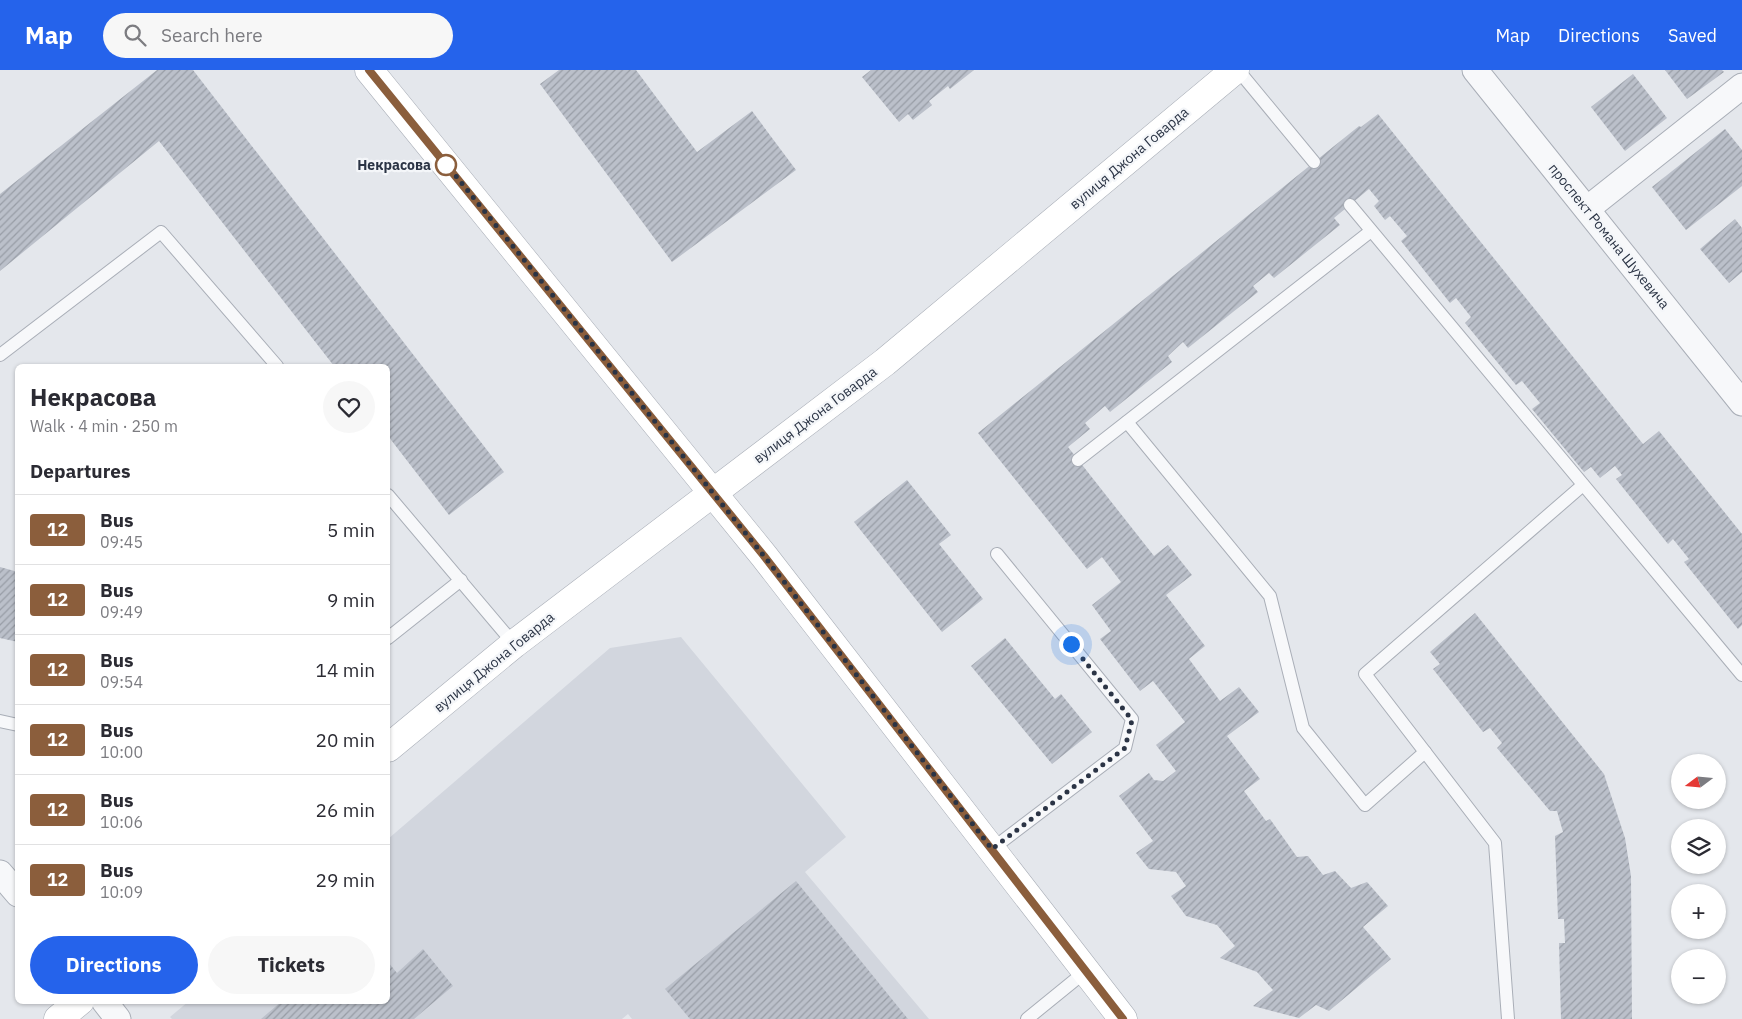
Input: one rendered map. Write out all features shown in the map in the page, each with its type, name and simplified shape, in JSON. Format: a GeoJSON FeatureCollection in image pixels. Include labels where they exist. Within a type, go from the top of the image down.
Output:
{"type":"FeatureCollection","features":[{"type":"Feature","properties":{"kind":"street"},"geometry":{"type":"LineString","coordinates":[[369,70],[770,563],[1123,1019]]}},
{"type":"Feature","properties":{"kind":"street","name":"вулиця Джона Говарда"},"geometry":{"type":"LineString","coordinates":[[390,746],[514,644],[885,362],[1236,70]]}},
{"type":"Feature","properties":{"kind":"street","name":"проспект Романа Шухевича"},"geometry":{"type":"LineString","coordinates":[[1475,70],[1742,403]]}},
{"type":"Feature","properties":{"kind":"street"},"geometry":{"type":"LineString","coordinates":[[1587,209],[1742,86]]}},
{"type":"Feature","properties":{"kind":"street"},"geometry":{"type":"LineString","coordinates":[[0,873],[15,890]]}},
{"type":"Feature","properties":{"kind":"street"},"geometry":{"type":"LineString","coordinates":[[58,1019],[76,1004]]}},
{"type":"Feature","properties":{"kind":"street"},"geometry":{"type":"LineString","coordinates":[[106,1004],[118,1019]]}},
{"type":"Feature","properties":{"kind":"lane"},"geometry":{"type":"LineString","coordinates":[[1236,70],[1314,162]]}},
{"type":"Feature","properties":{"kind":"lane"},"geometry":{"type":"LineString","coordinates":[[1350,205],[1742,675]]}},
{"type":"Feature","properties":{"kind":"lane"},"geometry":{"type":"LineString","coordinates":[[1078,460],[1371,231]]}},
{"type":"Feature","properties":{"kind":"lane"},"geometry":{"type":"LineString","coordinates":[[0,355],[161,232],[275,364]]}},
{"type":"Feature","properties":{"kind":"lane"},"geometry":{"type":"LineString","coordinates":[[1127,422],[1270,596],[1303,728],[1365,804],[1425,752]]}},
{"type":"Feature","properties":{"kind":"lane"},"geometry":{"type":"LineString","coordinates":[[1508,1019],[1495,843],[1365,674],[1583,485]]}},
{"type":"Feature","properties":{"kind":"lane"},"geometry":{"type":"LineString","coordinates":[[390,497],[514,644]]}},
{"type":"Feature","properties":{"kind":"lane"},"geometry":{"type":"LineString","coordinates":[[992,849],[1125,748],[1132,720],[997,554]]}},
{"type":"Feature","properties":{"kind":"lane"},"geometry":{"type":"LineString","coordinates":[[390,636],[461,580]]}},
{"type":"Feature","properties":{"kind":"lane"},"geometry":{"type":"LineString","coordinates":[[0,721],[15,724]]}},
{"type":"Feature","properties":{"kind":"lane"},"geometry":{"type":"LineString","coordinates":[[1027,1019],[1086,971]]}},
{"type":"Feature","properties":{"kind":"shaded area"},"geometry":{"type":"Polygon","coordinates":[[[681,637],[846,837],[805,872],[929,1019],[632,1019],[628,1014],[622,1019],[172,1019],[170,1017],[185,1004],[390,1004],[390,837],[610,648],[681,637]]]}},
{"type":"Feature","properties":{"kind":"building"},"geometry":{"type":"Polygon","coordinates":[[[157,70],[193,70],[504,472],[449,515],[390,439],[390,364],[332,364],[159,141],[0,271],[0,194],[157,70]]]}},
{"type":"Feature","properties":{"kind":"building"},"geometry":{"type":"Polygon","coordinates":[[[559,70],[636,70],[697,152],[752,111],[796,170],[672,262],[540,84],[559,70]]]}},
{"type":"Feature","properties":{"kind":"building"},"geometry":{"type":"Polygon","coordinates":[[[871,70],[974,70],[950,89],[948,86],[929,101],[932,105],[913,120],[908,114],[899,122],[862,77],[871,70]]]}},
{"type":"Feature","properties":{"kind":"building"},"geometry":{"type":"Polygon","coordinates":[[[1665,70],[1722,70],[1724,72],[1687,99],[1665,70]]]}},
{"type":"Feature","properties":{"kind":"building"},"geometry":{"type":"Polygon","coordinates":[[[1633,74],[1667,118],[1625,151],[1591,107],[1633,74]]]}},
{"type":"Feature","properties":{"kind":"building"},"geometry":{"type":"Polygon","coordinates":[[[1378,114],[1643,444],[1659,431],[1742,534],[1742,625],[1738,629],[1684,562],[1689,559],[1673,539],[1668,544],[1616,479],[1622,475],[1615,466],[1600,478],[1591,467],[1584,472],[1532,409],[1540,403],[1522,381],[1516,385],[1465,323],[1471,317],[1456,298],[1450,303],[1401,241],[1407,236],[1390,216],[1385,220],[1374,206],[1379,201],[1369,189],[1334,218],[1340,225],[1274,278],[1269,273],[1253,286],[1258,292],[1188,348],[1183,342],[1168,356],[1172,362],[1110,412],[1105,406],[1085,423],[1090,429],[1068,447],[1154,556],[1168,545],[1192,575],[1166,595],[1205,646],[1189,659],[1220,701],[1239,687],[1259,712],[1227,736],[1260,779],[1244,791],[1266,821],[1270,819],[1297,857],[1308,856],[1323,875],[1335,871],[1351,888],[1367,882],[1388,906],[1363,927],[1391,959],[1329,1011],[1316,1005],[1299,1018],[1253,1006],[1273,990],[1257,972],[1220,958],[1235,946],[1217,925],[1186,916],[1171,896],[1186,886],[1176,872],[1149,869],[1136,853],[1153,841],[1119,796],[1149,773],[1154,780],[1163,781],[1176,771],[1156,745],[1185,722],[1153,681],[1140,691],[1100,639],[1111,631],[1092,605],[1121,582],[1102,557],[1087,569],[978,433],[1359,126],[1361,127],[1378,114]]]}},
{"type":"Feature","properties":{"kind":"building"},"geometry":{"type":"Polygon","coordinates":[[[1725,129],[1742,150],[1742,186],[1686,230],[1652,187],[1725,129]]]}},
{"type":"Feature","properties":{"kind":"building"},"geometry":{"type":"Polygon","coordinates":[[[1735,219],[1742,228],[1742,272],[1729,283],[1700,249],[1735,219]]]}},
{"type":"Feature","properties":{"kind":"building"},"geometry":{"type":"Polygon","coordinates":[[[907,480],[951,535],[939,544],[983,599],[942,632],[854,522],[907,480]]]}},
{"type":"Feature","properties":{"kind":"building"},"geometry":{"type":"Polygon","coordinates":[[[0,567],[15,571],[15,641],[0,638],[0,567]]]}},
{"type":"Feature","properties":{"kind":"building"},"geometry":{"type":"Polygon","coordinates":[[[1475,613],[1604,774],[1625,838],[1631,876],[1632,1019],[1561,1019],[1559,943],[1565,943],[1564,919],[1558,919],[1555,836],[1563,832],[1557,811],[1550,811],[1497,748],[1502,743],[1490,728],[1483,732],[1433,669],[1440,664],[1430,652],[1475,613]]]}},
{"type":"Feature","properties":{"kind":"building"},"geometry":{"type":"Polygon","coordinates":[[[1005,638],[1055,699],[1061,694],[1092,732],[1052,764],[971,666],[1005,638]]]}},
{"type":"Feature","properties":{"kind":"building"},"geometry":{"type":"Polygon","coordinates":[[[796,881],[908,1019],[690,1019],[665,989],[796,881]]]}},
{"type":"Feature","properties":{"kind":"building"},"geometry":{"type":"Polygon","coordinates":[[[423,949],[453,986],[414,1019],[261,1019],[278,1004],[390,1004],[390,964],[397,973],[423,949]]]}},
{"type":"Feature","properties":{"kind":"bus line","name":"12"},"geometry":{"type":"LineString","coordinates":[[369,70],[764,556],[1123,1019]]}},
{"type":"Feature","properties":{"kind":"place","name":"Некрасова"},"geometry":{"type":"Point","coordinates":[446,165]}},
{"type":"Feature","properties":{"kind":"route"},"geometry":{"type":"LineString","coordinates":[[446,165],[443,160],[764,556],[992,849],[1125,748],[1132,720],[1071,644]]}}]}
